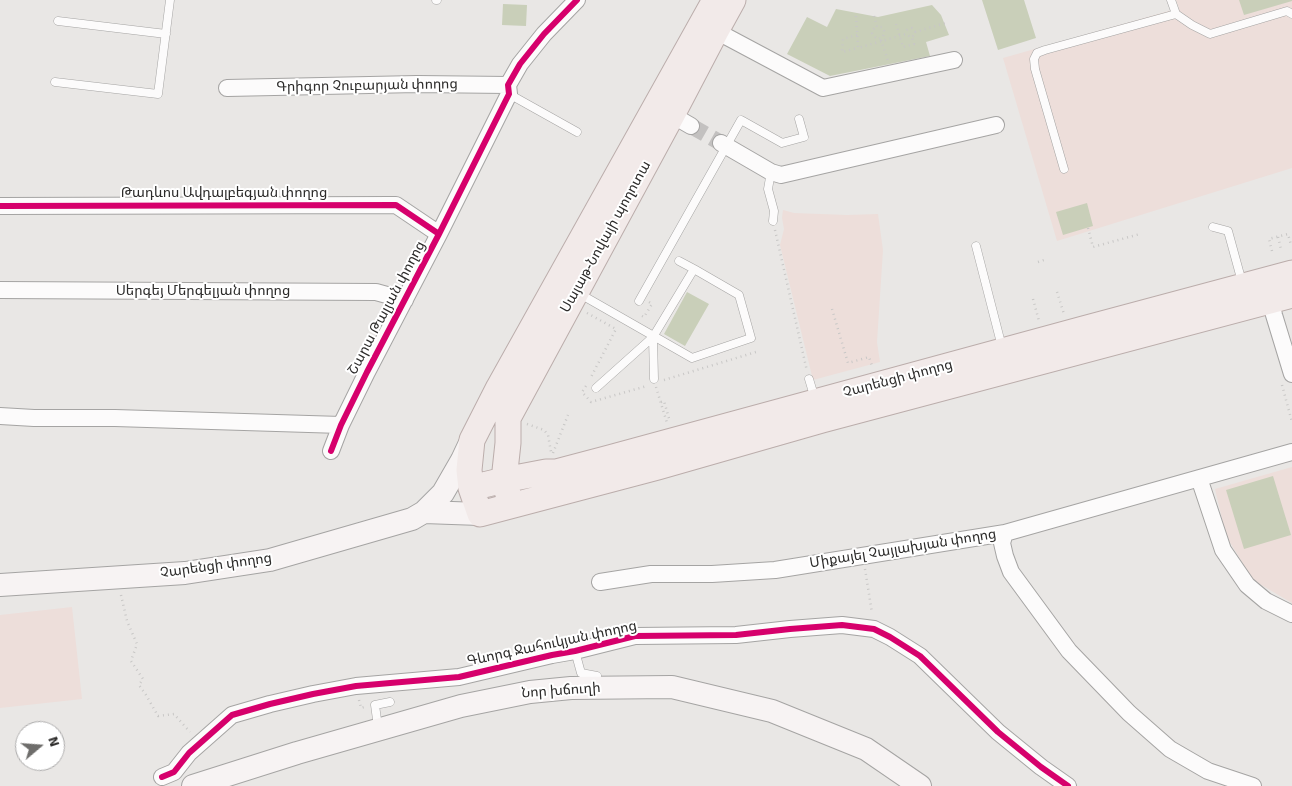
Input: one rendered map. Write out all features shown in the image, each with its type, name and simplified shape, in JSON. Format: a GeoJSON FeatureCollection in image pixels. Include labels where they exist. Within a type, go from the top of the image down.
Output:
{"type":"FeatureCollection","features":[{"type":"Feature","properties":{"kind":"main road","name":"Սայաթ-Նովայի պողոտա"},"geometry":{"type":"LineString","coordinates":[[443,493],[462,460],[499,386],[715,0]]}},
{"type":"Feature","properties":{"kind":"main road","name":"Սայաթ-Նովայի պողոտա"},"geometry":{"type":"LineString","coordinates":[[504,480],[508,446],[508,418],[682,120],[716,31],[733,0]]}},
{"type":"Feature","properties":{"kind":"main road","name":"Չարենցի փողոց"},"geometry":{"type":"LineString","coordinates":[[0,585],[185,573],[270,560],[412,519],[424,512],[443,493],[546,472],[556,472],[609,458],[812,391],[1004,351],[1292,273]]}},
{"type":"Feature","properties":{"kind":"main road","name":"Չարենցի փողոց"},"geometry":{"type":"LineString","coordinates":[[424,512],[480,514],[822,420],[1281,298]]}},
{"type":"Feature","properties":{"kind":"main road","name":"Սայաթ-Նովայի պողոտա"},"geometry":{"type":"LineString","coordinates":[[472,440],[469,470],[480,514]]}},
{"type":"Feature","properties":{"kind":"main road"},"geometry":{"type":"LineString","coordinates":[[472,440],[475,457],[483,468],[494,468],[500,464],[508,446],[527,465],[546,472]]}},
{"type":"Feature","properties":{"kind":"main road"},"geometry":{"type":"LineString","coordinates":[[504,480],[512,506]]}},
{"type":"Feature","properties":{"kind":"main road","name":"Նոր խճուղի"},"geometry":{"type":"LineString","coordinates":[[193,786],[297,753],[461,706],[530,692],[571,688],[672,687],[772,711],[866,749],[920,786]]}},
{"type":"Feature","properties":{"kind":"street","name":"Շարա Թալյան փողոց"},"geometry":{"type":"LineString","coordinates":[[332,451],[341,425],[439,234],[520,64],[544,34],[577,0]]}},
{"type":"Feature","properties":{"kind":"street"},"geometry":{"type":"LineString","coordinates":[[716,31],[823,88],[954,60]]}},
{"type":"Feature","properties":{"kind":"street","name":"Գրիգոր Չուբարյան փողոց"},"geometry":{"type":"LineString","coordinates":[[227,88],[417,84],[508,89]]}},
{"type":"Feature","properties":{"kind":"street"},"geometry":{"type":"LineString","coordinates":[[724,145],[771,172],[781,174],[996,124]]}},
{"type":"Feature","properties":{"kind":"street","name":"Թադևոս Ավդալբեգյան փողոց"},"geometry":{"type":"LineString","coordinates":[[0,206],[396,206],[439,234]]}},
{"type":"Feature","properties":{"kind":"street","name":"Սերգեյ Մերգելյան փողոց"},"geometry":{"type":"LineString","coordinates":[[0,290],[376,292],[405,300]]}},
{"type":"Feature","properties":{"kind":"street"},"geometry":{"type":"LineString","coordinates":[[1281,298],[1274,315],[1287,378]]}},
{"type":"Feature","properties":{"kind":"street"},"geometry":{"type":"LineString","coordinates":[[0,416],[341,425]]}},
{"type":"Feature","properties":{"kind":"street","name":"Միքայել Չայլախյան փողոց"},"geometry":{"type":"LineString","coordinates":[[600,582],[651,574],[712,574],[775,570],[1005,533],[1292,452]]}},
{"type":"Feature","properties":{"kind":"street"},"geometry":{"type":"LineString","coordinates":[[1199,478],[1223,550],[1247,585],[1266,601],[1292,614]]}},
{"type":"Feature","properties":{"kind":"street"},"geometry":{"type":"LineString","coordinates":[[1005,533],[1002,543],[1011,572],[1068,651],[1129,713],[1170,749],[1208,771],[1253,786]]}},
{"type":"Feature","properties":{"kind":"street","name":"Գևորգ Ջահուկյան փողոց"},"geometry":{"type":"LineString","coordinates":[[162,777],[174,772],[189,753],[232,715],[270,704],[356,686],[459,677],[635,636],[736,635],[842,625],[874,630],[890,637],[920,656],[998,732],[1068,786]]}},
{"type":"Feature","properties":{"kind":"lane"},"geometry":{"type":"LineString","coordinates":[[56,82],[158,94],[170,0]]}},
{"type":"Feature","properties":{"kind":"lane"},"geometry":{"type":"LineString","coordinates":[[1171,0],[1176,14],[1210,34],[1287,11],[1292,14]]}},
{"type":"Feature","properties":{"kind":"lane"},"geometry":{"type":"LineString","coordinates":[[1064,169],[1035,69],[1034,59],[1037,53],[1176,14]]}},
{"type":"Feature","properties":{"kind":"lane"},"geometry":{"type":"LineString","coordinates":[[58,21],[166,34]]}},
{"type":"Feature","properties":{"kind":"lane"},"geometry":{"type":"LineString","coordinates":[[508,89],[577,132]]}},
{"type":"Feature","properties":{"kind":"lane"},"geometry":{"type":"LineString","coordinates":[[639,302],[724,145],[741,120],[782,143],[804,137],[799,119]]}},
{"type":"Feature","properties":{"kind":"lane"},"geometry":{"type":"LineString","coordinates":[[771,172],[768,188],[774,211],[773,223]]}},
{"type":"Feature","properties":{"kind":"lane"},"geometry":{"type":"LineString","coordinates":[[1213,227],[1228,231],[1244,286]]}},
{"type":"Feature","properties":{"kind":"lane"},"geometry":{"type":"LineString","coordinates":[[976,246],[1004,351]]}},
{"type":"Feature","properties":{"kind":"lane"},"geometry":{"type":"LineString","coordinates":[[578,300],[653,336],[692,358],[751,338],[739,296],[679,261]]}},
{"type":"Feature","properties":{"kind":"lane"},"geometry":{"type":"LineString","coordinates":[[596,388],[653,336],[694,269]]}},
{"type":"Feature","properties":{"kind":"lane"},"geometry":{"type":"LineString","coordinates":[[653,336],[655,383]]}},
{"type":"Feature","properties":{"kind":"lane"},"geometry":{"type":"LineString","coordinates":[[576,651],[581,673],[597,676]]}},
{"type":"Feature","properties":{"kind":"lane"},"geometry":{"type":"LineString","coordinates":[[378,730],[375,705],[390,702]]}},
{"type":"Feature","properties":{"kind":"path"},"geometry":{"type":"LineString","coordinates":[[856,16],[858,48]]}},
{"type":"Feature","properties":{"kind":"path"},"geometry":{"type":"LineString","coordinates":[[874,16],[877,27]]}},
{"type":"Feature","properties":{"kind":"path"},"geometry":{"type":"LineString","coordinates":[[896,24],[903,47],[914,44],[912,37],[915,32],[946,23]]}},
{"type":"Feature","properties":{"kind":"path"},"geometry":{"type":"LineString","coordinates":[[877,27],[882,27],[884,31],[881,40]]}},
{"type":"Feature","properties":{"kind":"path"},"geometry":{"type":"LineString","coordinates":[[877,27],[872,33],[881,40],[892,73]]}},
{"type":"Feature","properties":{"kind":"path"},"geometry":{"type":"LineString","coordinates":[[857,35],[843,39],[842,52],[906,34],[907,30],[912,28],[915,32]]}},
{"type":"Feature","properties":{"kind":"path"},"geometry":{"type":"LineString","coordinates":[[906,34],[912,37]]}},
{"type":"Feature","properties":{"kind":"path"},"geometry":{"type":"LineString","coordinates":[[773,223],[812,391]]}},
{"type":"Feature","properties":{"kind":"path"},"geometry":{"type":"LineString","coordinates":[[1088,228],[1093,247],[1140,234]]}},
{"type":"Feature","properties":{"kind":"path"},"geometry":{"type":"LineString","coordinates":[[1272,251],[1269,239],[1288,234],[1291,245]]}},
{"type":"Feature","properties":{"kind":"path"},"geometry":{"type":"LineString","coordinates":[[1278,237],[1281,249]]}},
{"type":"Feature","properties":{"kind":"path"},"geometry":{"type":"LineString","coordinates":[[1038,262],[1044,260]]}},
{"type":"Feature","properties":{"kind":"path"},"geometry":{"type":"LineString","coordinates":[[1058,292],[1064,314]]}},
{"type":"Feature","properties":{"kind":"path"},"geometry":{"type":"LineString","coordinates":[[1033,299],[1039,321]]}},
{"type":"Feature","properties":{"kind":"path"},"geometry":{"type":"LineString","coordinates":[[578,300],[616,329],[582,392],[591,402],[655,383],[664,401],[669,423]]}},
{"type":"Feature","properties":{"kind":"path"},"geometry":{"type":"LineString","coordinates":[[635,312],[644,317],[652,304]]}},
{"type":"Feature","properties":{"kind":"path"},"geometry":{"type":"LineString","coordinates":[[832,309],[848,363],[869,357],[872,368]]}},
{"type":"Feature","properties":{"kind":"path"},"geometry":{"type":"LineString","coordinates":[[664,380],[756,352]]}},
{"type":"Feature","properties":{"kind":"path"},"geometry":{"type":"LineString","coordinates":[[1287,378],[1292,422]]}},
{"type":"Feature","properties":{"kind":"path"},"geometry":{"type":"LineString","coordinates":[[524,422],[544,430],[548,435],[551,456],[568,415]]}},
{"type":"Feature","properties":{"kind":"path"},"geometry":{"type":"LineString","coordinates":[[862,556],[874,630]]}},
{"type":"Feature","properties":{"kind":"path"},"geometry":{"type":"LineString","coordinates":[[122,595],[127,621],[137,644],[131,662],[142,679],[139,685],[158,716],[174,714],[191,732],[189,753]]}},
{"type":"Feature","properties":{"kind":"shaded area"},"geometry":{"type":"Polygon","coordinates":[[[1176,0],[1292,0],[1292,168],[1057,241],[1003,58],[1179,8],[1176,0]]]}},
{"type":"Feature","properties":{"kind":"shaded area"},"geometry":{"type":"Polygon","coordinates":[[[783,210],[794,213],[878,214],[883,250],[877,342],[880,362],[813,380],[780,245],[784,229],[783,210]]]}},
{"type":"Feature","properties":{"kind":"shaded area"},"geometry":{"type":"Polygon","coordinates":[[[1292,467],[1292,603],[1253,580],[1226,536],[1215,489],[1292,467]]]}},
{"type":"Feature","properties":{"kind":"shaded area"},"geometry":{"type":"Polygon","coordinates":[[[72,607],[82,699],[0,708],[0,615],[72,607]]]}},
{"type":"Feature","properties":{"kind":"green space"},"geometry":{"type":"Polygon","coordinates":[[[982,0],[1024,0],[1036,38],[998,50],[982,0]]]}},
{"type":"Feature","properties":{"kind":"green space"},"geometry":{"type":"Polygon","coordinates":[[[1239,0],[1292,0],[1292,1],[1244,15],[1239,0]]]}},
{"type":"Feature","properties":{"kind":"green space"},"geometry":{"type":"Polygon","coordinates":[[[503,4],[527,5],[526,26],[502,25],[503,4]]]}},
{"type":"Feature","properties":{"kind":"green space"},"geometry":{"type":"Polygon","coordinates":[[[932,5],[941,15],[949,35],[926,42],[930,56],[830,76],[787,54],[807,17],[827,27],[836,9],[878,17],[932,5]]]}},
{"type":"Feature","properties":{"kind":"green space"},"geometry":{"type":"Polygon","coordinates":[[[1087,203],[1093,226],[1063,235],[1056,212],[1087,203]]]}},
{"type":"Feature","properties":{"kind":"green space"},"geometry":{"type":"Polygon","coordinates":[[[687,292],[709,304],[685,346],[664,334],[687,292]]]}},
{"type":"Feature","properties":{"kind":"green space"},"geometry":{"type":"Polygon","coordinates":[[[1273,476],[1291,535],[1244,549],[1226,490],[1273,476]]]}},
{"type":"Feature","properties":{"kind":"tunnel"},"geometry":{"type":"LineString","coordinates":[[691,126],[721,143]]}},
{"type":"Feature","properties":{"kind":"cycle path"},"geometry":{"type":"LineString","coordinates":[[331,451],[341,425],[367,372],[509,94],[508,85],[520,64],[544,34],[577,0]]}},
{"type":"Feature","properties":{"kind":"cycle path"},"geometry":{"type":"LineString","coordinates":[[0,206],[396,205],[439,234]]}},
{"type":"Feature","properties":{"kind":"cycle path"},"geometry":{"type":"LineString","coordinates":[[162,777],[174,772],[189,753],[232,715],[313,694],[356,686],[459,677],[635,636],[736,635],[842,625],[874,629],[920,656],[998,732],[1068,786]]}}]}
